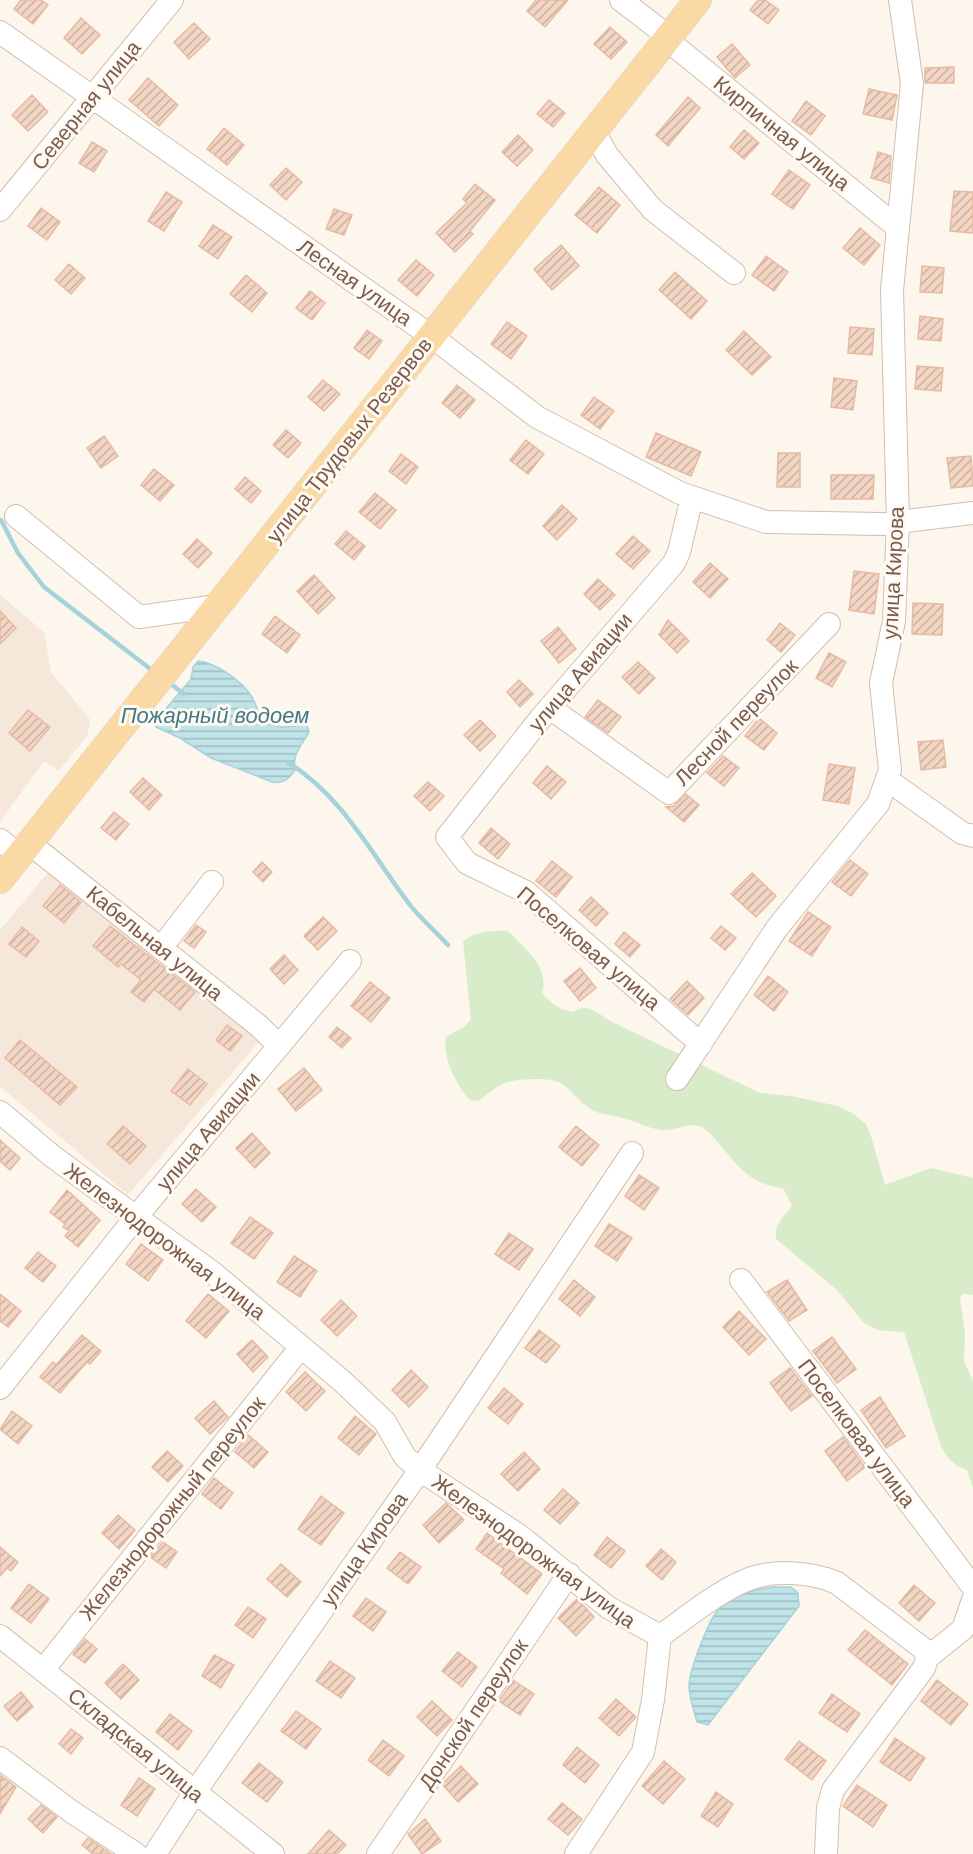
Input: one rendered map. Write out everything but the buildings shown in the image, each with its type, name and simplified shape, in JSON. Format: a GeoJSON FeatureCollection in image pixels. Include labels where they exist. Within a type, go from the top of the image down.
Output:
{"type":"FeatureCollection","features":[{"type":"Feature","properties":{"kind":"main road","name":"улица Трудовых Резервов"},"geometry":{"type":"LineString","coordinates":[[0,880],[16,846],[142,701],[698,0]]}},
{"type":"Feature","properties":{"kind":"street","name":"Северная улица"},"geometry":{"type":"LineString","coordinates":[[0,210],[172,0]]}},
{"type":"Feature","properties":{"kind":"street","name":"Кирпичная улица"},"geometry":{"type":"LineString","coordinates":[[621,0],[897,227]]}},
{"type":"Feature","properties":{"kind":"street","name":"улица Кирова"},"geometry":{"type":"LineString","coordinates":[[677,1079],[777,928],[878,804],[889,781],[891,770],[881,683],[894,621],[898,522],[892,320],[897,227],[912,84],[900,0]]}},
{"type":"Feature","properties":{"kind":"street","name":"Лесная улица"},"geometry":{"type":"LineString","coordinates":[[0,32],[431,336],[537,417],[692,497],[766,522],[898,522],[973,513]]}},
{"type":"Feature","properties":{"kind":"street"},"geometry":{"type":"LineString","coordinates":[[594,131],[607,155],[653,210],[734,273]]}},
{"type":"Feature","properties":{"kind":"street","name":"улица Авиации"},"geometry":{"type":"LineString","coordinates":[[447,837],[550,708],[674,563],[679,552],[692,497]]}},
{"type":"Feature","properties":{"kind":"street"},"geometry":{"type":"LineString","coordinates":[[15,516],[139,617],[217,606]]}},
{"type":"Feature","properties":{"kind":"street","name":"Лесной переулок"},"geometry":{"type":"LineString","coordinates":[[550,708],[669,793],[830,624]]}},
{"type":"Feature","properties":{"kind":"street"},"geometry":{"type":"LineString","coordinates":[[889,781],[962,832],[973,836]]}},
{"type":"Feature","properties":{"kind":"street","name":"Поселковая улица"},"geometry":{"type":"LineString","coordinates":[[447,837],[467,863],[526,892],[701,1044]]}},
{"type":"Feature","properties":{"kind":"street","name":"Кабельная улица"},"geometry":{"type":"LineString","coordinates":[[16,846],[161,948],[259,1026],[279,1046]]}},
{"type":"Feature","properties":{"kind":"street"},"geometry":{"type":"LineString","coordinates":[[161,948],[212,882]]}},
{"type":"Feature","properties":{"kind":"street","name":"улица Авиации"},"geometry":{"type":"LineString","coordinates":[[0,1388],[136,1217],[350,961]]}},
{"type":"Feature","properties":{"kind":"street","name":"Железнодорожная улица"},"geometry":{"type":"LineString","coordinates":[[0,1112],[52,1156],[213,1273],[364,1400],[385,1422],[405,1457],[420,1470],[520,1536],[609,1608],[660,1636],[743,1581],[769,1575],[814,1576],[837,1583],[925,1650],[927,1658]]}},
{"type":"Feature","properties":{"kind":"street","name":"улица Кирова"},"geometry":{"type":"LineString","coordinates":[[155,1854],[195,1792],[420,1470],[632,1153]]}},
{"type":"Feature","properties":{"kind":"street","name":"Поселковая улица"},"geometry":{"type":"LineString","coordinates":[[741,1280],[973,1587]]}},
{"type":"Feature","properties":{"kind":"street","name":"Железнодорожный переулок"},"geometry":{"type":"LineString","coordinates":[[43,1670],[301,1347]]}},
{"type":"Feature","properties":{"kind":"street","name":"Донской переулок"},"geometry":{"type":"LineString","coordinates":[[378,1854],[569,1574]]}},
{"type":"Feature","properties":{"kind":"street"},"geometry":{"type":"LineString","coordinates":[[826,1854],[829,1798],[833,1790],[924,1668],[927,1658],[963,1629],[973,1600]]}},
{"type":"Feature","properties":{"kind":"street","name":"Складская улица"},"geometry":{"type":"LineString","coordinates":[[0,1636],[273,1854]]}},
{"type":"Feature","properties":{"kind":"street"},"geometry":{"type":"LineString","coordinates":[[576,1854],[643,1752],[653,1700],[660,1636]]}},
{"type":"Feature","properties":{"kind":"street"},"geometry":{"type":"LineString","coordinates":[[0,1758],[72,1812],[136,1854]]}},
{"type":"Feature","properties":{"kind":"shaded area"},"geometry":{"type":"Polygon","coordinates":[[[0,595],[44,632],[51,672],[89,718],[90,725],[87,736],[59,771],[44,761],[0,822],[0,595]]]}},
{"type":"Feature","properties":{"kind":"shaded area"},"geometry":{"type":"Polygon","coordinates":[[[50,870],[262,1038],[128,1195],[0,1086],[0,930],[50,870]]]}},
{"type":"Feature","properties":{"kind":"green space"},"geometry":{"type":"Polygon","coordinates":[[[508,931],[539,966],[544,983],[542,993],[559,1008],[573,1012],[588,1008],[610,1021],[760,1093],[791,1096],[838,1106],[854,1114],[866,1124],[885,1185],[931,1168],[973,1178],[973,1295],[963,1294],[960,1297],[965,1334],[964,1361],[973,1381],[973,1488],[967,1470],[951,1461],[941,1446],[904,1332],[877,1330],[863,1322],[837,1290],[776,1239],[778,1224],[792,1205],[783,1188],[769,1186],[748,1175],[701,1127],[691,1125],[668,1130],[657,1129],[625,1118],[600,1113],[589,1108],[566,1087],[553,1080],[533,1079],[508,1082],[480,1100],[474,1101],[468,1098],[454,1076],[446,1052],[446,1037],[465,1026],[471,1019],[463,942],[478,933],[508,931]]]}},
{"type":"Feature","properties":{"kind":"water","name":"Пожарный водоем"},"geometry":{"type":"Polygon","coordinates":[[[198,661],[213,665],[236,679],[248,691],[261,715],[270,724],[284,727],[307,725],[309,732],[296,754],[295,770],[288,778],[272,782],[211,758],[180,738],[156,727],[158,718],[191,679],[193,667],[198,661]]]}},
{"type":"Feature","properties":{"kind":"water"},"geometry":{"type":"Polygon","coordinates":[[[772,1587],[791,1587],[798,1593],[799,1606],[708,1725],[697,1722],[689,1681],[712,1619],[725,1603],[733,1598],[743,1593],[772,1587]]]}},
{"type":"Feature","properties":{"kind":"waterway"},"geometry":{"type":"LineString","coordinates":[[1,520],[18,553],[44,587],[153,671]]}},
{"type":"Feature","properties":{"kind":"waterway"},"geometry":{"type":"LineString","coordinates":[[167,681],[184,694]]}},
{"type":"Feature","properties":{"kind":"waterway"},"geometry":{"type":"LineString","coordinates":[[289,763],[325,792],[341,810],[410,905],[448,945]]}}]}
